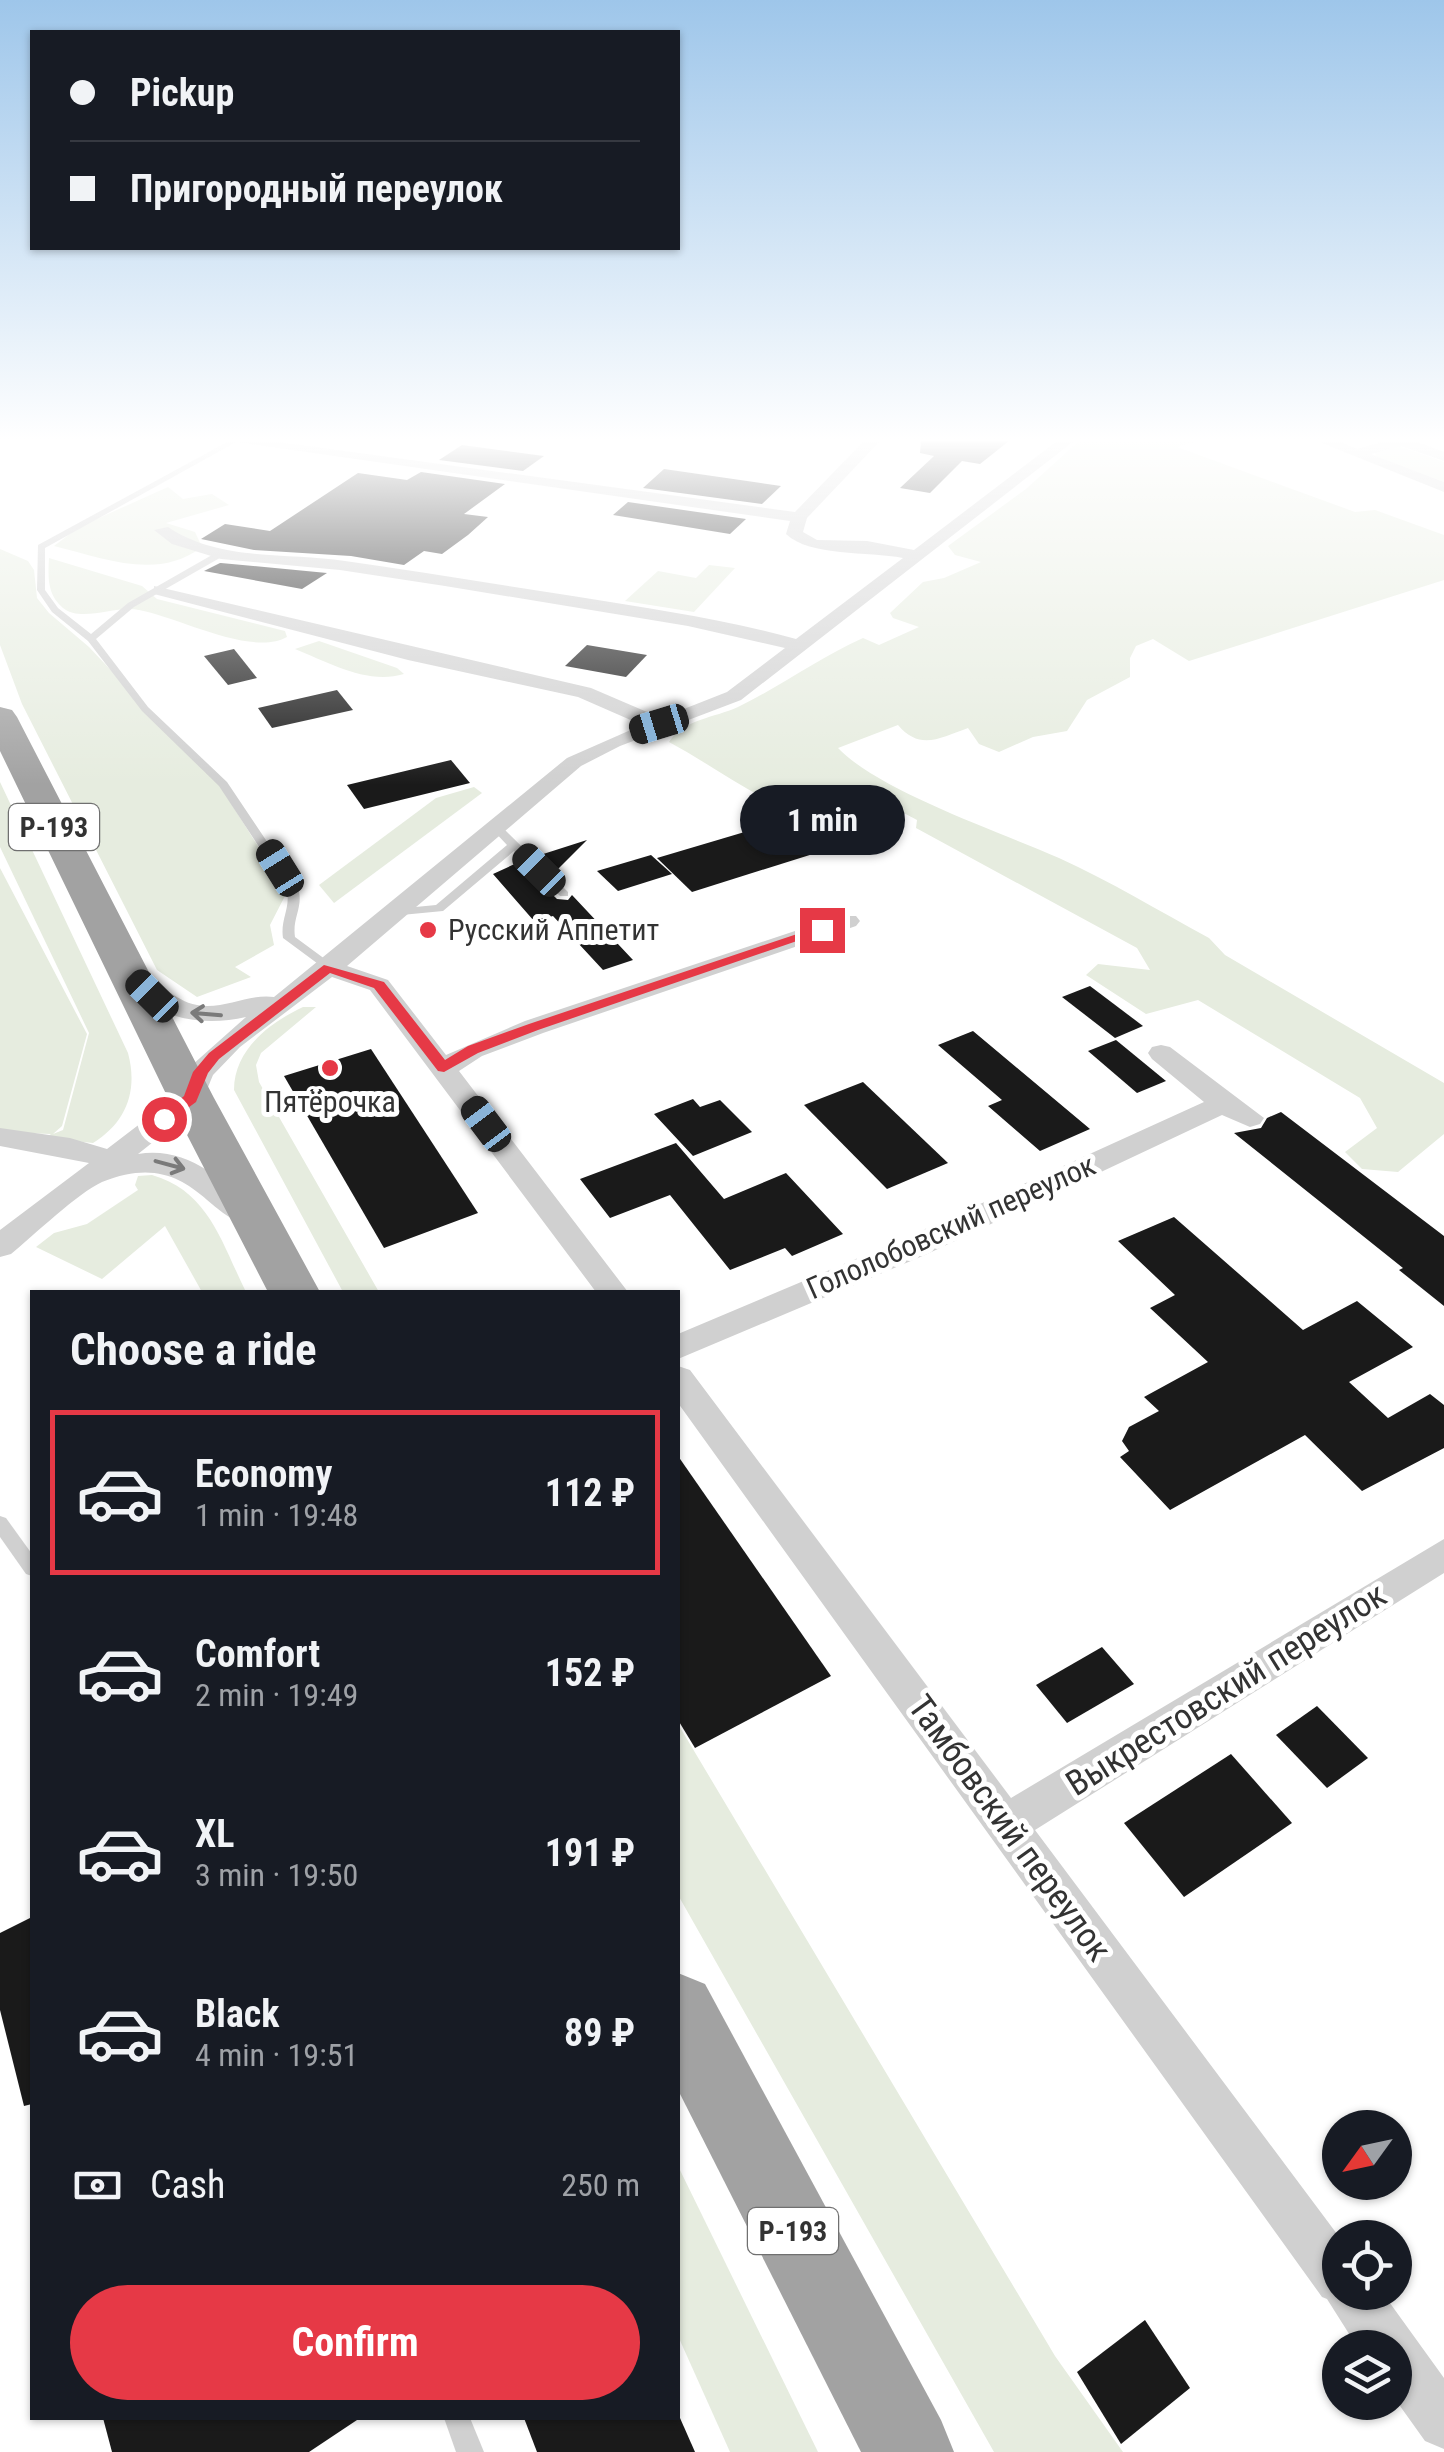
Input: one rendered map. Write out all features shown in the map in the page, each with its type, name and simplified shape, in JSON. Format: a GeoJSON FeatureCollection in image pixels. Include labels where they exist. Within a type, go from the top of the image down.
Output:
{"type":"FeatureCollection","features":[{"type":"Feature","properties":{"kind":"highway","name":"Р-193"},"geometry":{"type":"LineString","coordinates":[[0,718],[190,1098],[293,1290]]}},
{"type":"Feature","properties":{"kind":"highway","name":"Р-193"},"geometry":{"type":"LineString","coordinates":[[680,2015],[909,2452]]}},
{"type":"Feature","properties":{"kind":"street"},"geometry":{"type":"LineString","coordinates":[[237,555],[336,565],[522,592],[716,624],[800,646]]}},
{"type":"Feature","properties":{"kind":"street"},"geometry":{"type":"LineString","coordinates":[[0,1246],[190,1098],[207,1064],[395,913],[506,837],[574,762],[613,740],[734,696],[918,556]]}},
{"type":"Feature","properties":{"kind":"street"},"geometry":{"type":"LineString","coordinates":[[160,590],[408,654],[584,692],[659,724]]}},
{"type":"Feature","properties":{"kind":"street"},"geometry":{"type":"LineString","coordinates":[[444,1068],[473,1050],[534,1027],[848,921]]}},
{"type":"Feature","properties":{"kind":"street"},"geometry":{"type":"LineString","coordinates":[[328,968],[379,985],[611,1290]]}},
{"type":"Feature","properties":{"kind":"street"},"geometry":{"type":"LineString","coordinates":[[125,970],[163,1004],[204,1016],[242,1012],[298,991]]}},
{"type":"Feature","properties":{"kind":"street","name":"Гололобовский переулок"},"geometry":{"type":"LineString","coordinates":[[680,1346],[1237,1111],[1160,1053]]}},
{"type":"Feature","properties":{"kind":"street"},"geometry":{"type":"LineString","coordinates":[[0,1138],[70,1148],[109,1159]]}},
{"type":"Feature","properties":{"kind":"street"},"geometry":{"type":"LineString","coordinates":[[50,1206],[99,1175],[155,1160],[202,1178],[260,1230]]}},
{"type":"Feature","properties":{"kind":"street","name":"Тамбовский переулок"},"geometry":{"type":"LineString","coordinates":[[680,1381],[1322,2254]]}},
{"type":"Feature","properties":{"kind":"street","name":"Выкрестовский переулок"},"geometry":{"type":"LineString","coordinates":[[1008,1823],[1444,1554]]}},
{"type":"Feature","properties":{"kind":"street"},"geometry":{"type":"LineString","coordinates":[[1412,2378],[1444,2422]]}},
{"type":"Feature","properties":{"kind":"lane"},"geometry":{"type":"LineString","coordinates":[[41,555],[41,590],[56,610],[91,639],[146,709],[224,784],[249,819],[296,900],[286,933],[328,968]]}},
{"type":"Feature","properties":{"kind":"lane"},"geometry":{"type":"LineString","coordinates":[[91,639],[131,604],[220,555]]}},
{"type":"Feature","properties":{"kind":"lane"},"geometry":{"type":"LineString","coordinates":[[506,837],[564,894]]}},
{"type":"Feature","properties":{"kind":"lane"},"geometry":{"type":"LineString","coordinates":[[0,1522],[30,1565]]}},
{"type":"Feature","properties":{"kind":"lane"},"geometry":{"type":"LineString","coordinates":[[458,2420],[470,2452]]}},
{"type":"Feature","properties":{"kind":"shaded area"},"geometry":{"type":"Polygon","coordinates":[[[0,555],[15,555],[28,561],[34,570],[37,598],[49,613],[89,647],[220,786],[287,892],[270,925],[274,945],[235,967],[251,977],[197,997],[157,970],[22,704],[0,645],[0,555]]]}},
{"type":"Feature","properties":{"kind":"shaded area"},"geometry":{"type":"Polygon","coordinates":[[[90,555],[188,555],[149,565],[90,555]]]}},
{"type":"Feature","properties":{"kind":"shaded area"},"geometry":{"type":"Polygon","coordinates":[[[957,555],[1444,555],[1444,580],[1189,661],[1153,639],[1136,646],[1130,658],[1130,677],[1087,700],[1067,731],[1033,737],[999,752],[979,744],[968,728],[922,740],[898,725],[838,748],[857,764],[910,795],[1059,858],[1134,896],[1209,938],[1225,955],[1444,1083],[1444,1134],[1398,1172],[1362,1169],[1345,1152],[1377,1128],[1360,1098],[1198,1000],[1146,1014],[1086,975],[1098,964],[1150,970],[1137,948],[916,828],[917,820],[900,811],[863,825],[811,818],[761,797],[669,742],[683,728],[738,707],[863,638],[879,645],[919,627],[893,618],[890,613],[923,582],[944,578],[981,562],[957,555]]]}},
{"type":"Feature","properties":{"kind":"shaded area"},"geometry":{"type":"Polygon","coordinates":[[[49,558],[142,586],[157,599],[285,631],[287,637],[272,642],[235,639],[139,610],[71,612],[58,603],[51,591],[49,558]]]}},
{"type":"Feature","properties":{"kind":"shaded area"},"geometry":{"type":"Polygon","coordinates":[[[709,565],[735,568],[694,612],[625,601],[658,571],[696,578],[709,565]]]}},
{"type":"Feature","properties":{"kind":"shaded area"},"geometry":{"type":"Polygon","coordinates":[[[319,641],[397,668],[404,674],[362,675],[295,649],[319,641]]]}},
{"type":"Feature","properties":{"kind":"shaded area"},"geometry":{"type":"Polygon","coordinates":[[[0,782],[128,1053],[132,1080],[127,1104],[114,1125],[93,1143],[46,1138],[51,1134],[0,1132],[0,868],[87,1034],[62,1126],[53,1134],[63,1130],[89,1033],[0,847],[0,782]]]}},
{"type":"Feature","properties":{"kind":"shaded area"},"geometry":{"type":"Polygon","coordinates":[[[474,787],[482,793],[334,903],[319,885],[436,798],[474,787]]]}},
{"type":"Feature","properties":{"kind":"shaded area"},"geometry":{"type":"Polygon","coordinates":[[[303,1007],[316,1007],[261,1053],[256,1065],[259,1082],[378,1290],[342,1290],[234,1090],[247,1050],[278,1021],[303,1007]]]}},
{"type":"Feature","properties":{"kind":"shaded area"},"geometry":{"type":"Polygon","coordinates":[[[152,1175],[171,1183],[200,1206],[221,1238],[245,1290],[201,1290],[165,1226],[102,1279],[36,1247],[54,1233],[87,1224],[138,1190],[138,1176],[152,1175]]]}},
{"type":"Feature","properties":{"kind":"shaded area"},"geometry":{"type":"Polygon","coordinates":[[[680,1727],[1055,2356],[1123,2452],[994,2452],[680,1899],[680,1727]]]}},
{"type":"Feature","properties":{"kind":"shaded area"},"geometry":{"type":"Polygon","coordinates":[[[680,2170],[818,2452],[730,2452],[680,2340],[680,2170]]]}},
{"type":"Feature","properties":{"kind":"building"},"geometry":{"type":"Polygon","coordinates":[[[342,555],[418,555],[404,565],[342,555]]]}},
{"type":"Feature","properties":{"kind":"building"},"geometry":{"type":"Polygon","coordinates":[[[220,563],[327,573],[302,589],[204,571],[220,563]]]}},
{"type":"Feature","properties":{"kind":"building"},"geometry":{"type":"Polygon","coordinates":[[[587,645],[647,655],[626,677],[565,666],[587,645]]]}},
{"type":"Feature","properties":{"kind":"building"},"geometry":{"type":"Polygon","coordinates":[[[234,649],[257,678],[228,685],[204,656],[234,649]]]}},
{"type":"Feature","properties":{"kind":"building"},"geometry":{"type":"Polygon","coordinates":[[[337,690],[353,710],[272,728],[258,708],[337,690]]]}},
{"type":"Feature","properties":{"kind":"building"},"geometry":{"type":"Polygon","coordinates":[[[451,760],[470,783],[364,809],[347,785],[451,760]]]}},
{"type":"Feature","properties":{"kind":"building"},"geometry":{"type":"Polygon","coordinates":[[[795,817],[832,848],[692,892],[657,858],[795,817]]]}},
{"type":"Feature","properties":{"kind":"building"},"geometry":{"type":"Polygon","coordinates":[[[587,840],[554,873],[537,856],[587,840]]]}},
{"type":"Feature","properties":{"kind":"building"},"geometry":{"type":"Polygon","coordinates":[[[651,855],[672,874],[618,891],[597,871],[651,855]]]}},
{"type":"Feature","properties":{"kind":"building"},"geometry":{"type":"Polygon","coordinates":[[[519,862],[557,899],[568,900],[572,895],[633,960],[603,970],[553,916],[534,921],[493,874],[519,862]]]}},
{"type":"Feature","properties":{"kind":"building"},"geometry":{"type":"Polygon","coordinates":[[[1090,986],[1143,1026],[1115,1038],[1062,997],[1090,986]]]}},
{"type":"Feature","properties":{"kind":"building"},"geometry":{"type":"Polygon","coordinates":[[[973,1031],[1090,1129],[1040,1151],[988,1106],[1002,1100],[938,1045],[973,1031]]]}},
{"type":"Feature","properties":{"kind":"building"},"geometry":{"type":"Polygon","coordinates":[[[1116,1040],[1166,1081],[1137,1093],[1088,1051],[1116,1040]]]}},
{"type":"Feature","properties":{"kind":"building"},"geometry":{"type":"Polygon","coordinates":[[[371,1049],[478,1213],[384,1248],[284,1076],[371,1049]]]}},
{"type":"Feature","properties":{"kind":"building"},"geometry":{"type":"Polygon","coordinates":[[[863,1082],[948,1163],[887,1189],[804,1105],[863,1082]]]}},
{"type":"Feature","properties":{"kind":"building"},"geometry":{"type":"Polygon","coordinates":[[[693,1099],[700,1107],[720,1100],[752,1132],[693,1156],[654,1114],[693,1099]]]}},
{"type":"Feature","properties":{"kind":"building"},"geometry":{"type":"Polygon","coordinates":[[[1281,1112],[1444,1236],[1444,1306],[1399,1270],[1403,1268],[1234,1133],[1261,1128],[1267,1118],[1281,1112]]]}},
{"type":"Feature","properties":{"kind":"building"},"geometry":{"type":"Polygon","coordinates":[[[676,1143],[724,1199],[786,1173],[843,1234],[792,1256],[785,1248],[730,1270],[670,1195],[610,1218],[580,1179],[676,1143]]]}},
{"type":"Feature","properties":{"kind":"building"},"geometry":{"type":"Polygon","coordinates":[[[1174,1217],[1303,1330],[1357,1301],[1413,1347],[1349,1382],[1388,1418],[1430,1394],[1444,1405],[1444,1448],[1362,1491],[1305,1435],[1170,1510],[1120,1457],[1129,1451],[1122,1441],[1129,1427],[1159,1411],[1144,1397],[1208,1362],[1150,1308],[1175,1295],[1118,1241],[1174,1217]]]}},
{"type":"Feature","properties":{"kind":"building"},"geometry":{"type":"Polygon","coordinates":[[[680,1459],[831,1676],[695,1748],[680,1723],[680,1459]]]}},
{"type":"Feature","properties":{"kind":"building"},"geometry":{"type":"Polygon","coordinates":[[[1102,1647],[1134,1684],[1067,1723],[1036,1685],[1102,1647]]]}},
{"type":"Feature","properties":{"kind":"building"},"geometry":{"type":"Polygon","coordinates":[[[1317,1706],[1368,1758],[1327,1788],[1276,1735],[1317,1706]]]}},
{"type":"Feature","properties":{"kind":"building"},"geometry":{"type":"Polygon","coordinates":[[[1231,1754],[1292,1823],[1184,1897],[1124,1823],[1231,1754]]]}},
{"type":"Feature","properties":{"kind":"building"},"geometry":{"type":"Polygon","coordinates":[[[30,1918],[30,2104],[24,2106],[0,2010],[0,1933],[30,1918]]]}},
{"type":"Feature","properties":{"kind":"building"},"geometry":{"type":"Polygon","coordinates":[[[1145,2320],[1190,2388],[1121,2444],[1077,2372],[1145,2320]]]}},
{"type":"Feature","properties":{"kind":"building"},"geometry":{"type":"Polygon","coordinates":[[[680,2418],[695,2452],[537,2452],[525,2420],[680,2418]]]}},
{"type":"Feature","properties":{"kind":"building"},"geometry":{"type":"Polygon","coordinates":[[[104,2420],[357,2420],[309,2452],[112,2452],[104,2420]]]}},
{"type":"Feature","properties":{"kind":"place","name":"Русский Аппетит"},"geometry":{"type":"Point","coordinates":[428,930]}},
{"type":"Feature","properties":{"kind":"place","name":"Пятёрочка"},"geometry":{"type":"Point","coordinates":[330,1068]}},
{"type":"Feature","properties":{"kind":"route"},"geometry":{"type":"LineString","coordinates":[[164,1119],[190,1098],[201,1072],[214,1056],[328,968],[379,985],[444,1068],[473,1050],[534,1027],[822,930]]}}]}
